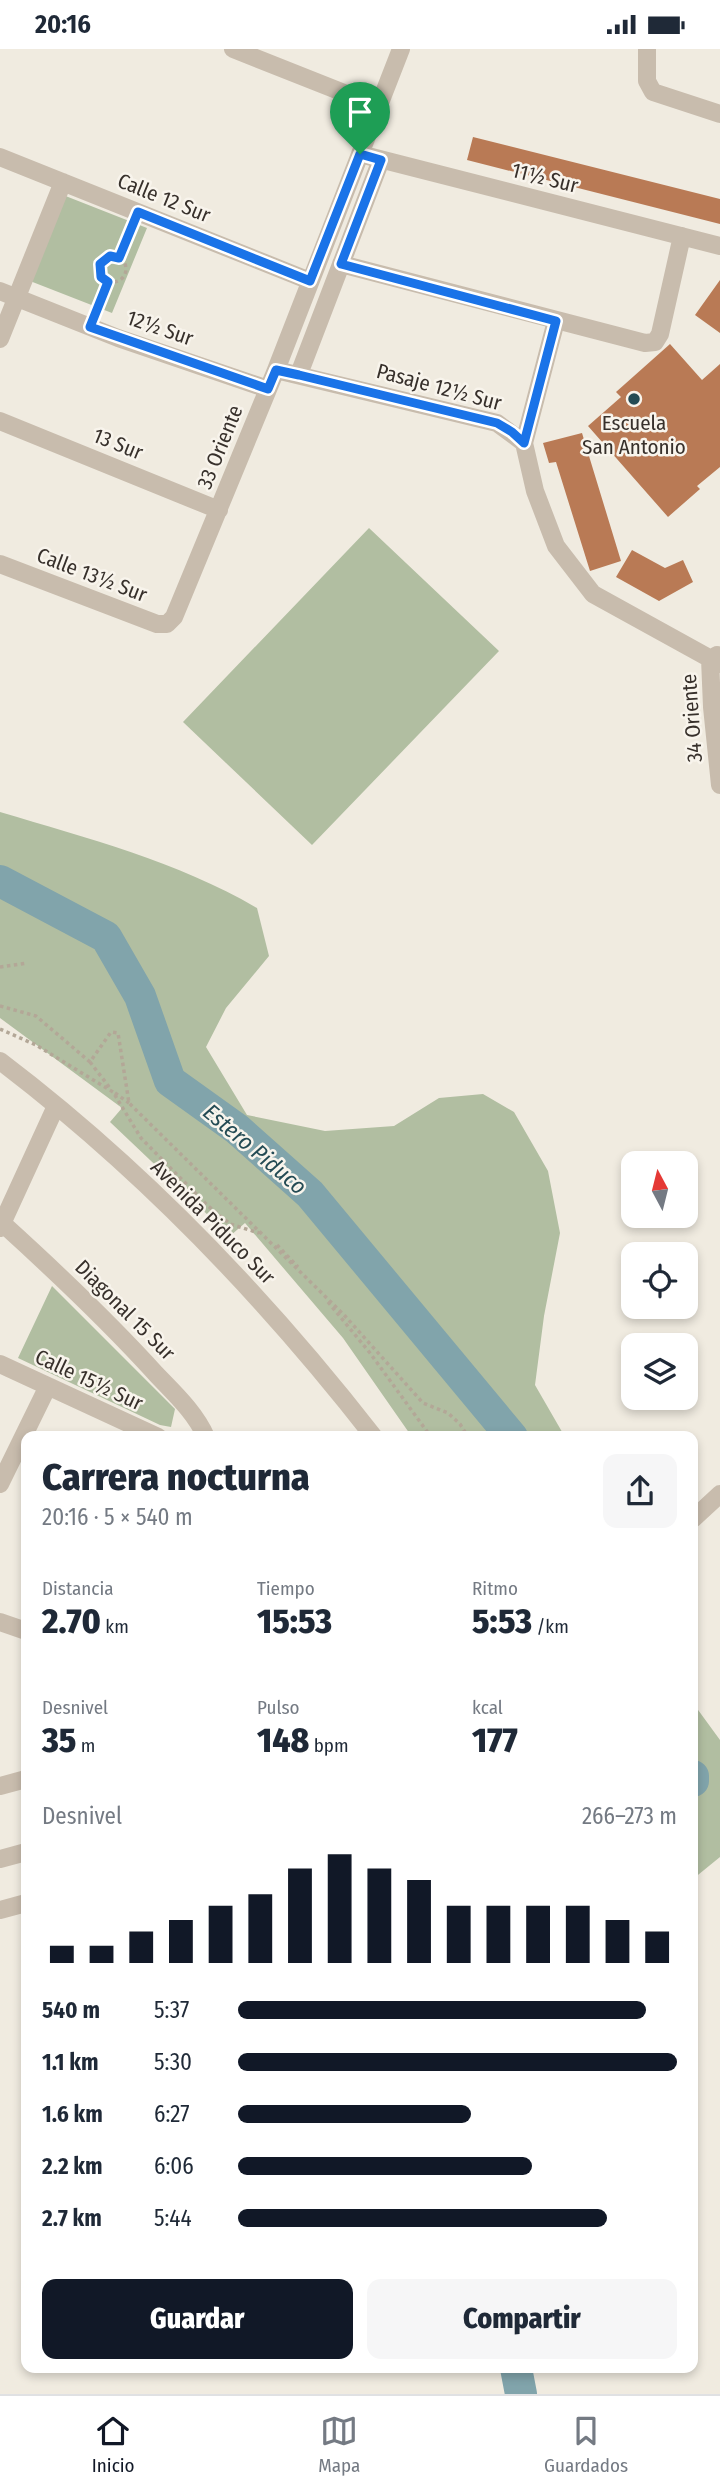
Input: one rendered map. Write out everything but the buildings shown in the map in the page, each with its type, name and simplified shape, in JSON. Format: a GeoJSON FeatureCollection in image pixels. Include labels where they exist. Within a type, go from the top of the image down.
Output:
{"type":"FeatureCollection","features":[{"type":"Feature","properties":{"kind":"street"},"geometry":{"type":"LineString","coordinates":[[233,49],[377,106]]}},
{"type":"Feature","properties":{"kind":"street","name":"33 Oriente"},"geometry":{"type":"LineString","coordinates":[[167,624],[174,617],[276,370],[401,49]]}},
{"type":"Feature","properties":{"kind":"street"},"geometry":{"type":"LineString","coordinates":[[647,49],[647,81],[653,92],[720,114]]}},
{"type":"Feature","properties":{"kind":"street","name":"11½ Sur"},"geometry":{"type":"LineString","coordinates":[[360,154],[720,246]]}},
{"type":"Feature","properties":{"kind":"street","name":"Calle 12 Sur"},"geometry":{"type":"LineString","coordinates":[[0,157],[310,281]]}},
{"type":"Feature","properties":{"kind":"street"},"geometry":{"type":"LineString","coordinates":[[299,375],[381,160]]}},
{"type":"Feature","properties":{"kind":"street"},"geometry":{"type":"LineString","coordinates":[[0,339],[8,294],[63,182]]}},
{"type":"Feature","properties":{"kind":"street"},"geometry":{"type":"LineString","coordinates":[[341,264],[556,321],[655,342],[660,334],[682,236]]}},
{"type":"Feature","properties":{"kind":"street","name":"12½ Sur"},"geometry":{"type":"LineString","coordinates":[[8,294],[90,327],[268,389]]}},
{"type":"Feature","properties":{"kind":"street"},"geometry":{"type":"LineString","coordinates":[[556,321],[524,443],[535,491],[556,546],[574,573],[593,594],[717,659]]}},
{"type":"Feature","properties":{"kind":"street","name":"Pasaje 12½ Sur"},"geometry":{"type":"LineString","coordinates":[[276,370],[497,423],[524,443]]}},
{"type":"Feature","properties":{"kind":"street","name":"13 Sur"},"geometry":{"type":"LineString","coordinates":[[0,421],[219,510]]}},
{"type":"Feature","properties":{"kind":"street","name":"Calle 13½ Sur"},"geometry":{"type":"LineString","coordinates":[[0,564],[157,624],[167,624]]}},
{"type":"Feature","properties":{"kind":"street","name":"34 Oriente"},"geometry":{"type":"LineString","coordinates":[[717,659],[712,707],[720,785]]}},
{"type":"Feature","properties":{"kind":"street","name":"Avenida Piduco Sur"},"geometry":{"type":"LineString","coordinates":[[0,1061],[56,1106],[151,1190],[229,1267],[314,1362],[369,1431]]}},
{"type":"Feature","properties":{"kind":"street"},"geometry":{"type":"LineString","coordinates":[[1,1226],[56,1106]]}},
{"type":"Feature","properties":{"kind":"street","name":"Diagonal 15 Sur"},"geometry":{"type":"LineString","coordinates":[[1,1226],[53,1269],[145,1361],[188,1408],[202,1431]]}},
{"type":"Feature","properties":{"kind":"street","name":"Calle 15½ Sur"},"geometry":{"type":"LineString","coordinates":[[0,1364],[140,1431]]}},
{"type":"Feature","properties":{"kind":"street"},"geometry":{"type":"LineString","coordinates":[[26,1431],[48,1386]]}},
{"type":"Feature","properties":{"kind":"street"},"geometry":{"type":"LineString","coordinates":[[0,1485],[21,1442]]}},
{"type":"Feature","properties":{"kind":"street"},"geometry":{"type":"LineString","coordinates":[[698,1515],[720,1494]]}},
{"type":"Feature","properties":{"kind":"street"},"geometry":{"type":"LineString","coordinates":[[0,1622],[21,1629]]}},
{"type":"Feature","properties":{"kind":"street"},"geometry":{"type":"LineString","coordinates":[[0,1786],[21,1780]]}},
{"type":"Feature","properties":{"kind":"street"},"geometry":{"type":"LineString","coordinates":[[0,1859],[21,1853]]}},
{"type":"Feature","properties":{"kind":"street"},"geometry":{"type":"LineString","coordinates":[[0,1910],[21,1904]]}},
{"type":"Feature","properties":{"kind":"path"},"geometry":{"type":"LineString","coordinates":[[119,258],[138,212]]}},
{"type":"Feature","properties":{"kind":"path"},"geometry":{"type":"LineString","coordinates":[[110,256],[119,258],[125,264],[124,277],[117,282],[108,282],[101,277],[100,264],[110,256]]}},
{"type":"Feature","properties":{"kind":"path"},"geometry":{"type":"LineString","coordinates":[[90,327],[108,282]]}},
{"type":"Feature","properties":{"kind":"path"},"geometry":{"type":"LineString","coordinates":[[0,967],[27,963]]}},
{"type":"Feature","properties":{"kind":"path"},"geometry":{"type":"LineString","coordinates":[[0,1006],[36,1016],[90,1062],[113,1091],[141,1138],[207,1205],[230,1224],[262,1233]]}},
{"type":"Feature","properties":{"kind":"path"},"geometry":{"type":"LineString","coordinates":[[0,1029],[36,1045],[129,1103],[262,1233],[287,1253],[370,1353],[427,1431]]}},
{"type":"Feature","properties":{"kind":"path"},"geometry":{"type":"LineString","coordinates":[[90,1062],[111,1032],[118,1034],[129,1103]]}},
{"type":"Feature","properties":{"kind":"path"},"geometry":{"type":"LineString","coordinates":[[313,1284],[345,1315],[423,1403],[448,1413],[464,1431]]}},
{"type":"Feature","properties":{"kind":"green space"},"geometry":{"type":"Polygon","coordinates":[[[63,195],[147,228],[112,313],[30,281],[63,195]]]}},
{"type":"Feature","properties":{"kind":"green space"},"geometry":{"type":"Polygon","coordinates":[[[369,528],[499,651],[312,845],[183,722],[369,528]]]}},
{"type":"Feature","properties":{"kind":"green space"},"geometry":{"type":"Polygon","coordinates":[[[0,812],[164,864],[257,908],[269,956],[226,1008],[206,1047],[247,1115],[325,1131],[394,1126],[439,1098],[483,1094],[514,1112],[548,1171],[560,1233],[544,1316],[535,1385],[562,1431],[408,1431],[343,1338],[245,1223],[230,1236],[110,1122],[122,1108],[0,1018],[0,812]]]}},
{"type":"Feature","properties":{"kind":"green space"},"geometry":{"type":"Polygon","coordinates":[[[52,1286],[175,1409],[171,1427],[160,1425],[18,1358],[52,1286]]]}},
{"type":"Feature","properties":{"kind":"green space"},"geometry":{"type":"Polygon","coordinates":[[[698,1710],[720,1740],[720,1857],[698,1875],[698,1710]]]}},
{"type":"Feature","properties":{"kind":"waterway","name":"Estero Piduco"},"geometry":{"type":"LineString","coordinates":[[0,881],[106,937],[140,996],[170,1081],[237,1129],[310,1194],[507,1431]]}},
{"type":"Feature","properties":{"kind":"waterway","name":"Estero Piduco"},"geometry":{"type":"LineString","coordinates":[[517,2373],[521,2394]]}},
{"type":"Feature","properties":{"kind":"place","name":"Escuela San Antonio"},"geometry":{"type":"Point","coordinates":[634,399]}},
{"type":"Feature","properties":{"kind":"route"},"geometry":{"type":"LineString","coordinates":[[360,154],[381,160],[341,264],[556,321],[524,443],[497,423],[276,370],[268,389],[90,327],[108,282],[101,277],[100,264],[110,256],[119,258],[138,212],[310,281],[360,154]]}}]}
